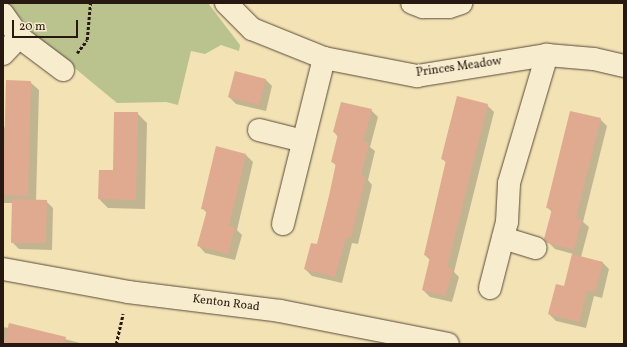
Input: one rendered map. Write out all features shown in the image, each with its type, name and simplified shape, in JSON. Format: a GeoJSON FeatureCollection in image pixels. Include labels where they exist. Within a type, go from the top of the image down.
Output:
{"type":"FeatureCollection","features":[{"type":"Feature","properties":{"kind":"street","name":"Princes Meadow"},"geometry":{"type":"LineString","coordinates":[[226,3],[252,29],[324,58],[417,76],[547,56],[594,59],[624,66]]}},
{"type":"Feature","properties":{"kind":"street"},"geometry":{"type":"LineString","coordinates":[[412,3],[423,7],[443,7],[461,3]]}},
{"type":"Feature","properties":{"kind":"street"},"geometry":{"type":"LineString","coordinates":[[3,14],[19,38],[63,70]]}},
{"type":"Feature","properties":{"kind":"street"},"geometry":{"type":"LineString","coordinates":[[3,54],[19,38]]}},
{"type":"Feature","properties":{"kind":"street"},"geometry":{"type":"LineString","coordinates":[[490,288],[507,222],[509,183],[547,56]]}},
{"type":"Feature","properties":{"kind":"street"},"geometry":{"type":"LineString","coordinates":[[283,224],[324,58]]}},
{"type":"Feature","properties":{"kind":"street"},"geometry":{"type":"LineString","coordinates":[[259,130],[304,141]]}},
{"type":"Feature","properties":{"kind":"street"},"geometry":{"type":"LineString","coordinates":[[503,238],[536,248]]}},
{"type":"Feature","properties":{"kind":"street","name":"Kenton Road"},"geometry":{"type":"LineString","coordinates":[[3,269],[128,292],[280,311],[444,344]]}},
{"type":"Feature","properties":{"kind":"path"},"geometry":{"type":"LineString","coordinates":[[63,70],[87,40],[90,3]]}},
{"type":"Feature","properties":{"kind":"path"},"geometry":{"type":"LineString","coordinates":[[116,344],[128,292]]}},
{"type":"Feature","properties":{"kind":"green space"},"geometry":{"type":"Polygon","coordinates":[[[7,3],[208,3],[240,45],[239,51],[221,45],[205,54],[191,51],[178,105],[166,102],[117,103],[36,36],[7,3]]]}},
{"type":"Feature","properties":{"kind":"building"},"geometry":{"type":"Polygon","coordinates":[[[235,71],[266,79],[259,105],[228,97],[235,71]]]}},
{"type":"Feature","properties":{"kind":"building"},"geometry":{"type":"Polygon","coordinates":[[[6,80],[31,81],[28,196],[3,195],[6,80]]]}},
{"type":"Feature","properties":{"kind":"building"},"geometry":{"type":"Polygon","coordinates":[[[457,96],[488,104],[447,267],[453,269],[445,296],[422,290],[430,257],[424,255],[446,160],[441,159],[457,96]]]}},
{"type":"Feature","properties":{"kind":"building"},"geometry":{"type":"Polygon","coordinates":[[[341,102],[372,109],[363,142],[369,143],[361,176],[366,177],[351,238],[346,237],[335,277],[304,269],[311,243],[317,244],[329,196],[336,163],[331,162],[338,134],[333,132],[341,102]]]}},
{"type":"Feature","properties":{"kind":"building"},"geometry":{"type":"Polygon","coordinates":[[[570,111],[601,118],[576,218],[582,219],[574,250],[547,243],[544,239],[552,209],[546,208],[570,111]]]}},
{"type":"Feature","properties":{"kind":"building"},"geometry":{"type":"Polygon","coordinates":[[[114,112],[138,112],[136,200],[98,199],[99,170],[113,170],[114,112]]]}},
{"type":"Feature","properties":{"kind":"building"},"geometry":{"type":"Polygon","coordinates":[[[216,146],[246,154],[229,226],[235,227],[228,254],[197,246],[207,210],[201,209],[216,146]]]}},
{"type":"Feature","properties":{"kind":"building"},"geometry":{"type":"Polygon","coordinates":[[[12,199],[47,200],[46,243],[11,243],[12,199]]]}},
{"type":"Feature","properties":{"kind":"building"},"geometry":{"type":"Polygon","coordinates":[[[572,254],[603,262],[595,292],[587,290],[579,322],[548,314],[556,284],[564,286],[572,254]]]}},
{"type":"Feature","properties":{"kind":"building"},"geometry":{"type":"Polygon","coordinates":[[[9,323],[66,337],[65,344],[4,344],[9,323]]]}}]}
